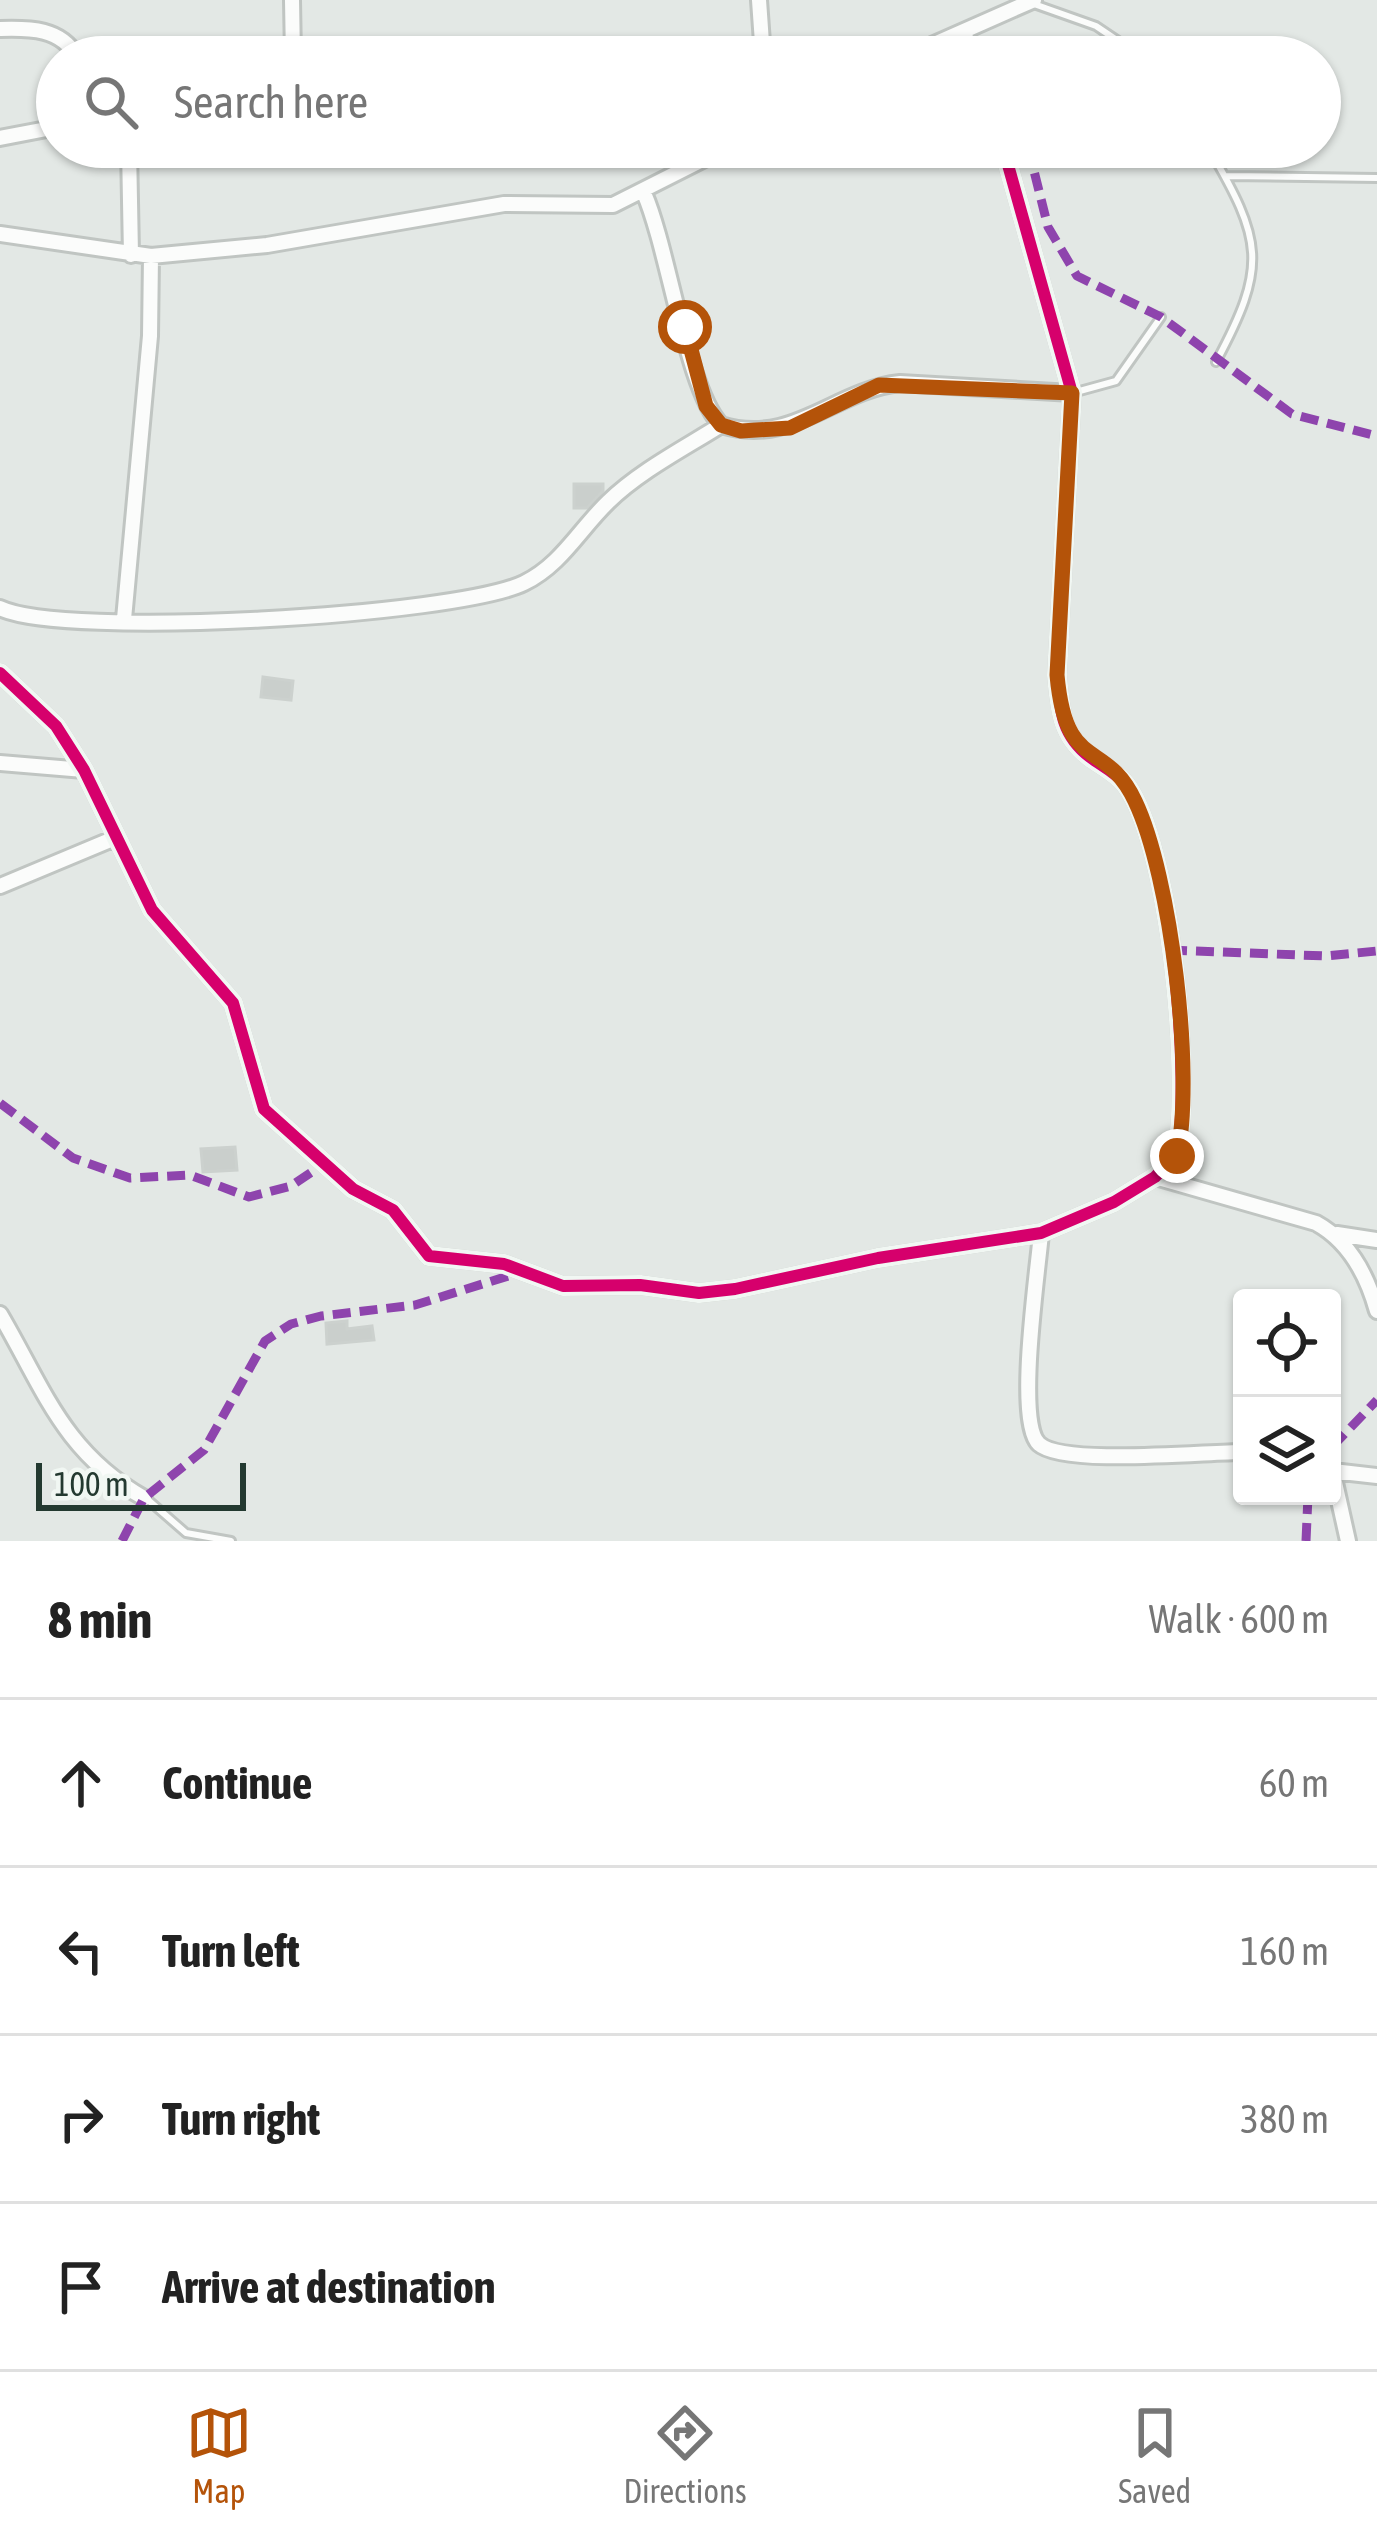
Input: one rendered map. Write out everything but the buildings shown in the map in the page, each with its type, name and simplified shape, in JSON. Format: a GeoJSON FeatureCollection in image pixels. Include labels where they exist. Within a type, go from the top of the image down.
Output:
{"type":"FeatureCollection","features":[{"type":"Feature","properties":{"kind":"street"},"geometry":{"type":"LineString","coordinates":[[292,0],[293,36]]}},
{"type":"Feature","properties":{"kind":"street"},"geometry":{"type":"LineString","coordinates":[[759,0],[762,36]]}},
{"type":"Feature","properties":{"kind":"street"},"geometry":{"type":"LineString","coordinates":[[955,36],[1032,2]]}},
{"type":"Feature","properties":{"kind":"street"},"geometry":{"type":"LineString","coordinates":[[0,29],[41,30],[57,36]]}},
{"type":"Feature","properties":{"kind":"street"},"geometry":{"type":"LineString","coordinates":[[964,32],[965,36]]}},
{"type":"Feature","properties":{"kind":"street"},"geometry":{"type":"LineString","coordinates":[[0,137],[36,131]]}},
{"type":"Feature","properties":{"kind":"street"},"geometry":{"type":"LineString","coordinates":[[129,168],[131,255]]}},
{"type":"Feature","properties":{"kind":"street"},"geometry":{"type":"LineString","coordinates":[[0,234],[151,256],[267,245],[504,204],[613,205],[690,168]]}},
{"type":"Feature","properties":{"kind":"street"},"geometry":{"type":"LineString","coordinates":[[0,674],[56,726],[84,770],[152,910],[232,1003],[264,1109],[353,1190],[393,1210],[429,1256],[504,1264],[563,1286],[640,1285],[699,1292],[1041,1233],[1155,1177],[1177,1156],[1184,1104],[1183,1054],[1157,874],[1144,823],[1126,784],[1068,736],[1060,715],[1057,675],[1072,393],[1009,168]]}},
{"type":"Feature","properties":{"kind":"street"},"geometry":{"type":"LineString","coordinates":[[644,193],[673,276],[698,384],[721,425]]}},
{"type":"Feature","properties":{"kind":"street"},"geometry":{"type":"LineString","coordinates":[[124,619],[150,336],[151,256]]}},
{"type":"Feature","properties":{"kind":"street"},"geometry":{"type":"LineString","coordinates":[[4,614],[124,619],[370,613],[495,596],[557,562],[609,502],[721,425],[762,433],[790,428],[879,385],[900,383],[1072,393]]}},
{"type":"Feature","properties":{"kind":"street"},"geometry":{"type":"LineString","coordinates":[[0,764],[84,770]]}},
{"type":"Feature","properties":{"kind":"street"},"geometry":{"type":"LineString","coordinates":[[0,886],[115,838]]}},
{"type":"Feature","properties":{"kind":"street"},"geometry":{"type":"LineString","coordinates":[[1155,1177],[1316,1222],[1337,1234],[1377,1240]]}},
{"type":"Feature","properties":{"kind":"street"},"geometry":{"type":"LineString","coordinates":[[1041,1233],[1028,1399],[1030,1432],[1039,1444],[1068,1455],[1233,1452]]}},
{"type":"Feature","properties":{"kind":"street"},"geometry":{"type":"LineString","coordinates":[[1337,1234],[1359,1265],[1377,1311]]}},
{"type":"Feature","properties":{"kind":"street"},"geometry":{"type":"LineString","coordinates":[[0,1313],[70,1439],[116,1481],[144,1498]]}},
{"type":"Feature","properties":{"kind":"street"},"geometry":{"type":"LineString","coordinates":[[1341,1471],[1377,1476]]}},
{"type":"Feature","properties":{"kind":"street"},"geometry":{"type":"LineString","coordinates":[[1340,1505],[1348,1541]]}},
{"type":"Feature","properties":{"kind":"lane"},"geometry":{"type":"LineString","coordinates":[[1032,2],[1111,36]]}},
{"type":"Feature","properties":{"kind":"lane"},"geometry":{"type":"LineString","coordinates":[[1216,362],[1253,280],[1246,216],[1220,168]]}},
{"type":"Feature","properties":{"kind":"lane"},"geometry":{"type":"LineString","coordinates":[[1225,176],[1377,178]]}},
{"type":"Feature","properties":{"kind":"lane"},"geometry":{"type":"LineString","coordinates":[[1072,393],[1116,381],[1161,317]]}},
{"type":"Feature","properties":{"kind":"lane"},"geometry":{"type":"LineString","coordinates":[[144,1498],[186,1533],[231,1541]]}},
{"type":"Feature","properties":{"kind":"marked path"},"geometry":{"type":"LineString","coordinates":[[1033,168],[1048,227],[1077,276],[1161,317],[1292,414],[1377,436]]}},
{"type":"Feature","properties":{"kind":"marked path"},"geometry":{"type":"LineString","coordinates":[[1169,950],[1326,956],[1377,951]]}},
{"type":"Feature","properties":{"kind":"marked path"},"geometry":{"type":"LineString","coordinates":[[0,1103],[73,1158],[130,1178],[190,1175],[249,1197],[291,1186],[322,1165]]}},
{"type":"Feature","properties":{"kind":"marked path"},"geometry":{"type":"LineString","coordinates":[[122,1541],[144,1498],[204,1450],[265,1341],[291,1324],[415,1305],[521,1272]]}},
{"type":"Feature","properties":{"kind":"marked path"},"geometry":{"type":"LineString","coordinates":[[1341,1438],[1377,1400]]}},
{"type":"Feature","properties":{"kind":"marked path"},"geometry":{"type":"LineString","coordinates":[[1306,1541],[1308,1505]]}},
{"type":"Feature","properties":{"kind":"cycle path"},"geometry":{"type":"LineString","coordinates":[[0,673],[56,726],[84,770],[152,910],[233,1003],[264,1109],[353,1189],[393,1210],[429,1256],[504,1264],[563,1286],[640,1285],[699,1293],[1041,1233],[1114,1202],[1155,1177],[1176,1156],[1182,1076],[1174,966],[1155,858],[1141,815],[1126,785],[1073,740],[1061,710],[1057,675],[1072,393],[1009,168]]}},
{"type":"Feature","properties":{"kind":"route"},"geometry":{"type":"LineString","coordinates":[[685,327],[706,406],[721,425],[741,431],[790,428],[879,385],[1072,393],[1057,675],[1060,715],[1068,736],[1126,784],[1144,823],[1157,874],[1183,1054],[1184,1104],[1177,1156]]}}]}
